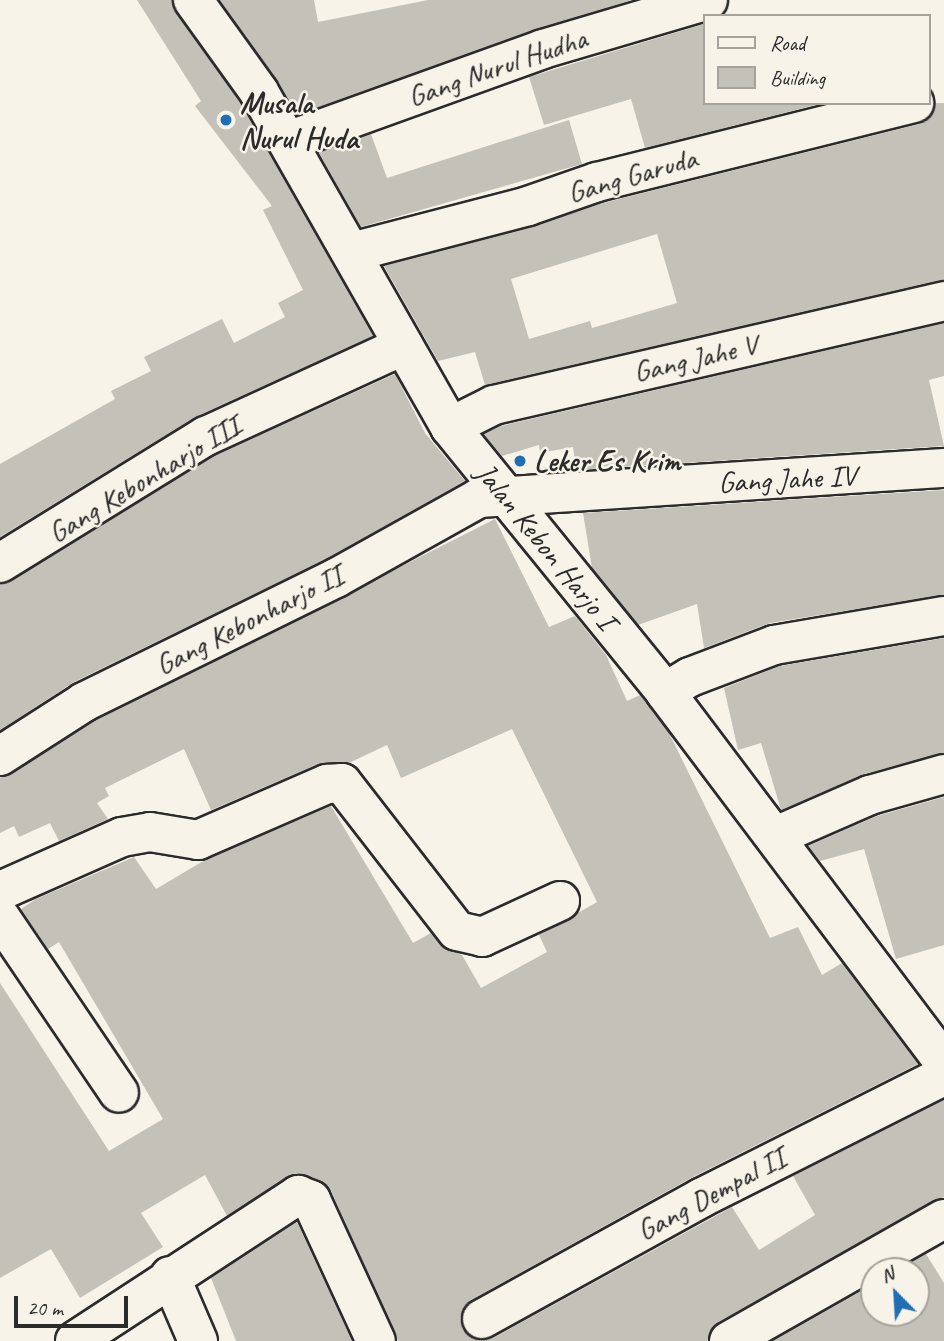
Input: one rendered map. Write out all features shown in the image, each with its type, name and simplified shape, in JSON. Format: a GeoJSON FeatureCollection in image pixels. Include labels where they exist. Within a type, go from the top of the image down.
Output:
{"type":"FeatureCollection","features":[{"type":"Feature","properties":{"kind":"street","name":"Jalan Kebon Harjo I"},"geometry":{"type":"LineString","coordinates":[[193,0],[288,141],[450,426],[504,497],[665,692],[944,1062]]}},
{"type":"Feature","properties":{"kind":"street","name":"Gang Nurul Hudha"},"geometry":{"type":"LineString","coordinates":[[288,141],[543,49],[708,0]]}},
{"type":"Feature","properties":{"kind":"street","name":"Gang Garuda"},"geometry":{"type":"LineString","coordinates":[[352,252],[528,206],[597,182],[906,105]]}},
{"type":"Feature","properties":{"kind":"street","name":"Gang Jahe V"},"geometry":{"type":"LineString","coordinates":[[450,426],[494,405],[944,301]]}},
{"type":"Feature","properties":{"kind":"street","name":"Gang Kebonharjo III"},"geometry":{"type":"LineString","coordinates":[[0,563],[206,436],[403,346]]}},
{"type":"Feature","properties":{"kind":"street","name":"Gang Jahe IV"},"geometry":{"type":"LineString","coordinates":[[504,497],[577,488],[944,468]]}},
{"type":"Feature","properties":{"kind":"street","name":"Gang Kebonharjo II"},"geometry":{"type":"LineString","coordinates":[[0,756],[84,702],[336,578],[455,510],[479,498],[504,497]]}},
{"type":"Feature","properties":{"kind":"street"},"geometry":{"type":"LineString","coordinates":[[665,692],[690,677],[774,645],[944,616]]}},
{"type":"Feature","properties":{"kind":"street"},"geometry":{"type":"LineString","coordinates":[[776,836],[870,795],[944,774]]}},
{"type":"Feature","properties":{"kind":"street"},"geometry":{"type":"LineString","coordinates":[[0,891],[122,837],[150,832],[198,840],[327,784],[342,783],[457,931],[482,937],[560,901]]}},
{"type":"Feature","properties":{"kind":"street"},"geometry":{"type":"LineString","coordinates":[[0,917],[119,1093]]}},
{"type":"Feature","properties":{"kind":"street","name":"Gang Dempal II"},"geometry":{"type":"LineString","coordinates":[[482,1319],[701,1198],[944,1076]]}},
{"type":"Feature","properties":{"kind":"street"},"geometry":{"type":"LineString","coordinates":[[75,1341],[287,1199],[307,1195],[376,1341]]}},
{"type":"Feature","properties":{"kind":"street"},"geometry":{"type":"LineString","coordinates":[[729,1341],[944,1219]]}},
{"type":"Feature","properties":{"kind":"street"},"geometry":{"type":"LineString","coordinates":[[170,1276],[198,1341]]}},
{"type":"Feature","properties":{"kind":"building"},"geometry":{"type":"Polygon","coordinates":[[[137,0],[172,0],[241,104],[373,336],[195,417],[0,537],[0,464],[115,399],[111,391],[151,371],[144,357],[222,319],[234,343],[285,317],[278,303],[303,290],[263,210],[272,206],[195,106],[201,101],[137,0]]]}},
{"type":"Feature","properties":{"kind":"building"},"geometry":{"type":"Polygon","coordinates":[[[220,0],[314,0],[318,22],[428,0],[631,0],[297,115],[220,0]]]}},
{"type":"Feature","properties":{"kind":"building"},"geometry":{"type":"Polygon","coordinates":[[[702,25],[702,105],[815,105],[645,148],[631,99],[544,125],[529,77],[702,25]]]}},
{"type":"Feature","properties":{"kind":"building"},"geometry":{"type":"Polygon","coordinates":[[[935,103],[944,103],[944,280],[485,385],[475,352],[438,361],[384,266],[603,203],[919,124],[930,118],[935,103]],[[657,234],[511,279],[529,339],[590,321],[592,328],[677,303],[657,234]]]}},
{"type":"Feature","properties":{"kind":"building"},"geometry":{"type":"Polygon","coordinates":[[[569,120],[582,164],[361,227],[319,153],[371,134],[387,178],[569,120]]]}},
{"type":"Feature","properties":{"kind":"building"},"geometry":{"type":"Polygon","coordinates":[[[944,323],[944,376],[929,380],[944,446],[576,470],[573,447],[540,453],[539,445],[502,456],[484,434],[501,426],[944,323]]]}},
{"type":"Feature","properties":{"kind":"building"},"geometry":{"type":"Polygon","coordinates":[[[395,374],[425,433],[465,481],[326,559],[74,682],[0,730],[0,585],[216,455],[395,374]]]}},
{"type":"Feature","properties":{"kind":"building"},"geometry":{"type":"Polygon","coordinates":[[[944,490],[944,595],[770,623],[704,648],[697,604],[638,625],[592,568],[583,513],[944,490]]]}},
{"type":"Feature","properties":{"kind":"building"},"geometry":{"type":"Polygon","coordinates":[[[495,519],[549,627],[575,616],[606,655],[627,701],[640,695],[669,733],[770,938],[798,927],[822,975],[842,963],[918,1064],[691,1178],[471,1300],[460,1318],[463,1330],[481,1341],[398,1341],[331,1191],[319,1180],[296,1173],[227,1216],[205,1175],[141,1213],[163,1247],[80,1298],[51,1249],[0,1278],[0,983],[109,1151],[163,1119],[59,942],[48,949],[21,909],[36,899],[134,857],[156,889],[205,860],[331,806],[413,943],[431,933],[440,945],[462,955],[481,988],[547,952],[539,935],[597,902],[512,729],[401,778],[387,745],[349,763],[318,764],[211,810],[184,749],[105,788],[109,796],[97,803],[108,819],[59,841],[50,823],[19,837],[14,826],[0,833],[0,778],[95,721],[495,519]]]}},
{"type":"Feature","properties":{"kind":"building"},"geometry":{"type":"Polygon","coordinates":[[[944,638],[944,753],[864,774],[781,810],[761,743],[738,750],[724,688],[780,666],[944,638]]]}},
{"type":"Feature","properties":{"kind":"building"},"geometry":{"type":"Polygon","coordinates":[[[944,797],[944,945],[896,959],[864,849],[820,861],[808,846],[877,816],[944,797]]]}},
{"type":"Feature","properties":{"kind":"building"},"geometry":{"type":"Polygon","coordinates":[[[944,1100],[944,1197],[718,1322],[707,1341],[481,1341],[493,1338],[732,1207],[759,1250],[815,1215],[793,1176],[944,1100]]]}},
{"type":"Feature","properties":{"kind":"building"},"geometry":{"type":"Polygon","coordinates":[[[297,1222],[352,1341],[236,1341],[211,1278],[297,1222]]]}},
{"type":"Feature","properties":{"kind":"building"},"geometry":{"type":"Polygon","coordinates":[[[930,1260],[944,1283],[944,1341],[773,1341],[860,1292],[860,1327],[930,1327],[930,1260]]]}},
{"type":"Feature","properties":{"kind":"place","name":"Musala Nurul Huda"},"geometry":{"type":"Point","coordinates":[226,120]}},
{"type":"Feature","properties":{"kind":"place","name":"Leker Es Krim"},"geometry":{"type":"Point","coordinates":[520,461]}}]}
